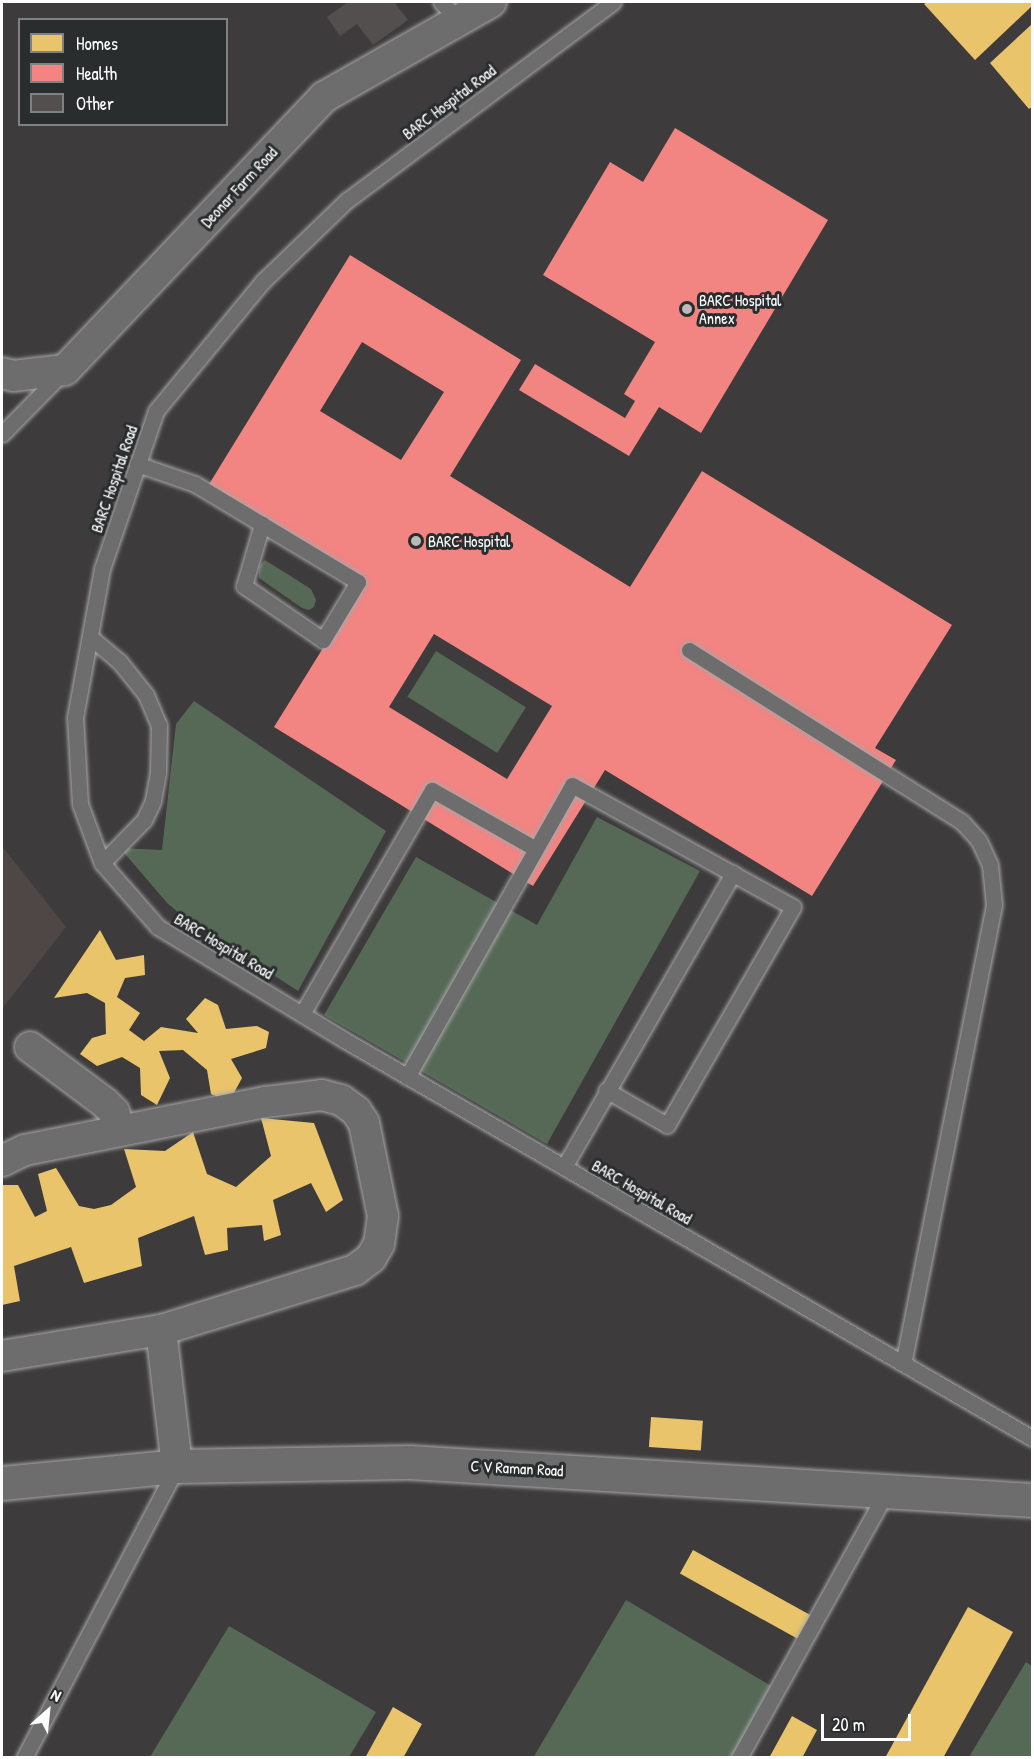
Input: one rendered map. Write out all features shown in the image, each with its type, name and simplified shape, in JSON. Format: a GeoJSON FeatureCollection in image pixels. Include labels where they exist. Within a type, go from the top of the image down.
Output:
{"type":"FeatureCollection","features":[{"type":"Feature","properties":{"kind":"street","name":"Deonar Farm Road"},"geometry":{"type":"LineString","coordinates":[[65,370],[324,96],[450,11],[491,2]]}},
{"type":"Feature","properties":{"kind":"street"},"geometry":{"type":"LineString","coordinates":[[2,373],[13,376],[65,370]]}},
{"type":"Feature","properties":{"kind":"street"},"geometry":{"type":"LineString","coordinates":[[30,1047],[105,1103],[114,1112],[120,1131]]}},
{"type":"Feature","properties":{"kind":"street"},"geometry":{"type":"LineString","coordinates":[[2,1161],[26,1150],[266,1102],[322,1095],[342,1100],[356,1111],[364,1123],[383,1216],[379,1244],[371,1258],[355,1270],[161,1330],[2,1356]]}},
{"type":"Feature","properties":{"kind":"street"},"geometry":{"type":"LineString","coordinates":[[161,1330],[177,1466]]}},
{"type":"Feature","properties":{"kind":"street","name":"C V Raman Road"},"geometry":{"type":"LineString","coordinates":[[2,1483],[177,1466],[410,1462],[1032,1500]]}},
{"type":"Feature","properties":{"kind":"lane","name":"BARC Hospital Road"},"geometry":{"type":"LineString","coordinates":[[613,2],[346,200],[263,281],[156,411],[102,569],[75,717],[80,804],[102,863],[158,927],[408,1077],[1032,1438]]}},
{"type":"Feature","properties":{"kind":"lane"},"geometry":{"type":"LineString","coordinates":[[2,434],[65,370]]}},
{"type":"Feature","properties":{"kind":"lane"},"geometry":{"type":"LineString","coordinates":[[137,464],[195,484],[262,524],[358,582],[324,640],[244,586],[262,524]]}},
{"type":"Feature","properties":{"kind":"lane"},"geometry":{"type":"LineString","coordinates":[[90,637],[119,661],[146,695],[159,725],[158,772],[153,801],[144,820],[102,863]]}},
{"type":"Feature","properties":{"kind":"lane"},"geometry":{"type":"LineString","coordinates":[[689,650],[962,822],[979,841],[990,865],[994,905],[903,1363]]}},
{"type":"Feature","properties":{"kind":"lane"},"geometry":{"type":"LineString","coordinates":[[408,1077],[534,848],[572,785],[793,907],[667,1125],[606,1090]]}},
{"type":"Feature","properties":{"kind":"lane"},"geometry":{"type":"LineString","coordinates":[[302,1014],[432,790],[534,848]]}},
{"type":"Feature","properties":{"kind":"lane"},"geometry":{"type":"LineString","coordinates":[[564,1167],[606,1090],[733,873]]}},
{"type":"Feature","properties":{"kind":"lane"},"geometry":{"type":"LineString","coordinates":[[24,1758],[177,1466]]}},
{"type":"Feature","properties":{"kind":"lane"},"geometry":{"type":"LineString","coordinates":[[739,1758],[886,1491]]}},
{"type":"Feature","properties":{"kind":"shaded area"},"geometry":{"type":"Polygon","coordinates":[[[2,846],[66,927],[2,1009],[2,846]]]}},
{"type":"Feature","properties":{"kind":"green space"},"geometry":{"type":"Polygon","coordinates":[[[265,560],[311,589],[316,600],[314,607],[309,610],[302,608],[259,578],[259,566],[265,560]]]}},
{"type":"Feature","properties":{"kind":"green space"},"geometry":{"type":"Polygon","coordinates":[[[436,651],[526,707],[497,753],[407,697],[436,651]]]}},
{"type":"Feature","properties":{"kind":"green space"},"geometry":{"type":"Polygon","coordinates":[[[194,701],[386,831],[298,991],[188,920],[168,904],[120,848],[162,850],[176,724],[194,701]]]}},
{"type":"Feature","properties":{"kind":"green space"},"geometry":{"type":"Polygon","coordinates":[[[597,817],[700,871],[547,1144],[324,1015],[416,857],[537,925],[597,817]]]}},
{"type":"Feature","properties":{"kind":"green space"},"geometry":{"type":"Polygon","coordinates":[[[626,1600],[773,1687],[732,1757],[533,1758],[626,1600]]]}},
{"type":"Feature","properties":{"kind":"green space"},"geometry":{"type":"Polygon","coordinates":[[[229,1626],[376,1712],[349,1757],[150,1757],[229,1626]]]}},
{"type":"Feature","properties":{"kind":"green space"},"geometry":{"type":"Polygon","coordinates":[[[1026,1662],[1032,1666],[1032,1757],[969,1757],[1026,1662]]]}},
{"type":"Feature","properties":{"kind":"building: Homes"},"geometry":{"type":"Polygon","coordinates":[[[927,2],[1032,2],[1032,6],[975,60],[924,4],[927,2]]]}},
{"type":"Feature","properties":{"kind":"building: Homes"},"geometry":{"type":"Polygon","coordinates":[[[1032,24],[1032,107],[1029,109],[990,63],[1032,24]]]}},
{"type":"Feature","properties":{"kind":"building: Homes"},"geometry":{"type":"Polygon","coordinates":[[[100,930],[116,960],[144,955],[145,975],[125,978],[117,997],[140,1013],[129,1030],[144,1041],[161,1027],[198,1033],[186,1019],[205,998],[218,1005],[226,1029],[257,1026],[269,1032],[266,1048],[231,1059],[242,1078],[229,1102],[211,1094],[207,1070],[183,1050],[159,1051],[170,1078],[157,1105],[141,1095],[140,1068],[122,1057],[97,1066],[80,1054],[92,1038],[106,1034],[105,1003],[87,993],[54,998],[100,930]]]}},
{"type":"Feature","properties":{"kind":"building: Homes"},"geometry":{"type":"Polygon","coordinates":[[[261,1118],[314,1123],[343,1200],[326,1212],[311,1183],[273,1200],[281,1235],[264,1241],[262,1225],[227,1228],[228,1250],[205,1255],[194,1216],[138,1238],[142,1266],[84,1283],[71,1247],[14,1266],[20,1301],[2,1305],[2,1185],[18,1185],[35,1217],[47,1211],[38,1174],[56,1168],[79,1206],[94,1209],[111,1205],[136,1187],[124,1149],[165,1151],[193,1132],[207,1174],[236,1187],[271,1156],[261,1118]]]}},
{"type":"Feature","properties":{"kind":"building: Homes"},"geometry":{"type":"Polygon","coordinates":[[[651,1417],[703,1421],[701,1451],[649,1447],[651,1417]]]}},
{"type":"Feature","properties":{"kind":"building: Homes"},"geometry":{"type":"Polygon","coordinates":[[[693,1550],[810,1615],[797,1639],[680,1574],[693,1550]]]}},
{"type":"Feature","properties":{"kind":"building: Homes"},"geometry":{"type":"Polygon","coordinates":[[[968,1607],[1013,1632],[943,1758],[885,1758],[968,1607]]]}},
{"type":"Feature","properties":{"kind":"building: Homes"},"geometry":{"type":"Polygon","coordinates":[[[393,1707],[422,1724],[403,1758],[365,1758],[393,1707]]]}},
{"type":"Feature","properties":{"kind":"building: Homes"},"geometry":{"type":"Polygon","coordinates":[[[792,1716],[817,1730],[802,1758],[769,1758],[792,1716]]]}},
{"type":"Feature","properties":{"kind":"building: Health","name":"BARC Hospital Annex"},"geometry":{"type":"Polygon","coordinates":[[[675,128],[828,220],[701,433],[659,407],[629,456],[519,390],[535,364],[625,418],[635,401],[624,394],[655,342],[543,275],[610,162],[643,182],[675,128]]]}},
{"type":"Feature","properties":{"kind":"building: Health","name":"BARC Hospital"},"geometry":{"type":"Polygon","coordinates":[[[350,255],[521,360],[450,476],[630,587],[702,471],[952,625],[875,748],[896,760],[812,896],[605,770],[533,886],[274,727],[359,590],[203,494],[350,255]],[[362,342],[320,411],[401,460],[444,392],[362,342]],[[434,634],[389,707],[507,779],[552,706],[434,634]]]}},
{"type":"Feature","properties":{"kind":"building: Other"},"geometry":{"type":"Polygon","coordinates":[[[348,2],[394,2],[408,20],[373,45],[357,24],[340,36],[327,17],[348,2]]]}},
{"type":"Feature","properties":{"kind":"place","name":"BARC Hospital Annex"},"geometry":{"type":"Point","coordinates":[687,309]}},
{"type":"Feature","properties":{"kind":"place","name":"BARC Hospital"},"geometry":{"type":"Point","coordinates":[416,541]}}]}
